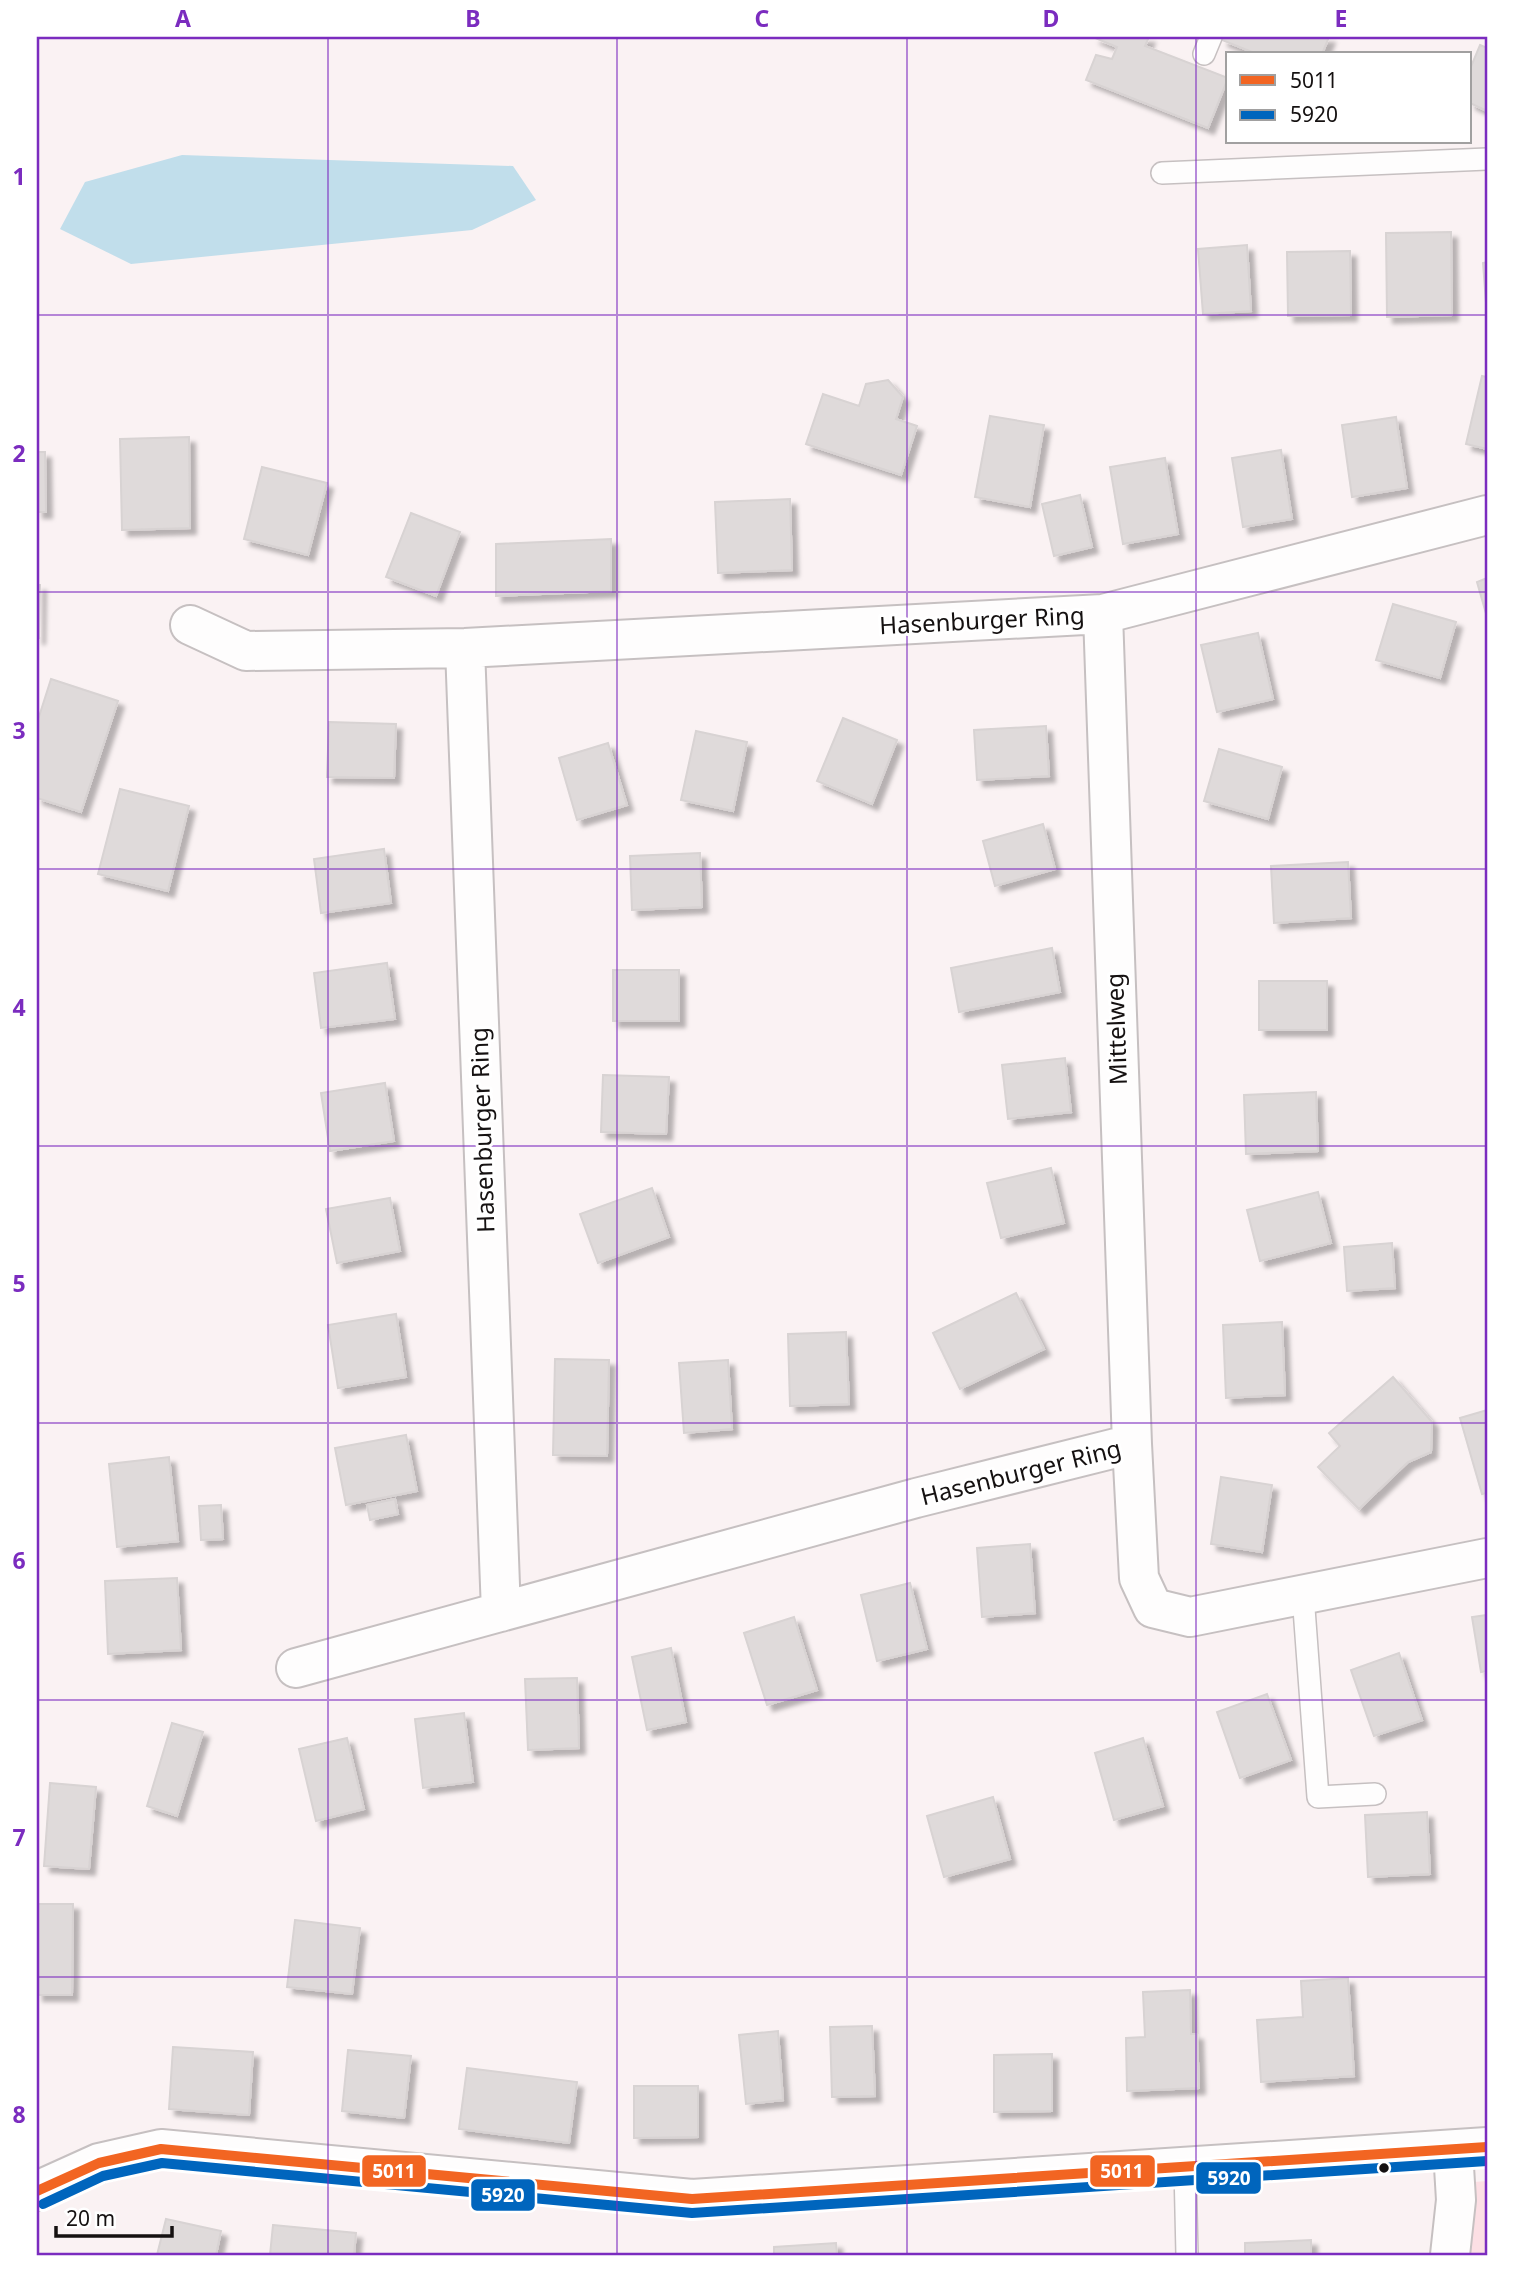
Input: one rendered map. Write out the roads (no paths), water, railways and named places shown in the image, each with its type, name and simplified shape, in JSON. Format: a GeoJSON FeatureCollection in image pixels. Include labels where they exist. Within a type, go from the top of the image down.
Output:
{"type":"FeatureCollection","features":[{"type":"Feature","properties":{"kind":"street","name":"Hasenburger Ring"},"geometry":{"type":"LineString","coordinates":[[190,625],[246,651],[465,648],[1103,614],[1487,515]]}},
{"type":"Feature","properties":{"kind":"street","name":"Mittelweg"},"geometry":{"type":"LineString","coordinates":[[1103,614],[1132,1444]]}},
{"type":"Feature","properties":{"kind":"street","name":"Hasenburger Ring"},"geometry":{"type":"LineString","coordinates":[[465,648],[501,1612]]}},
{"type":"Feature","properties":{"kind":"street","name":"Hasenburger Ring"},"geometry":{"type":"LineString","coordinates":[[296,1668],[916,1499],[1132,1444],[1139,1578],[1153,1608],[1190,1617],[1487,1558]]}},
{"type":"Feature","properties":{"kind":"street"},"geometry":{"type":"LineString","coordinates":[[37,2191],[99,2163],[161,2149],[691,2199],[1470,2148],[1456,2200],[1450,2255]]}},
{"type":"Feature","properties":{"kind":"lane"},"geometry":{"type":"LineString","coordinates":[[1162,173],[1487,159]]}},
{"type":"Feature","properties":{"kind":"lane"},"geometry":{"type":"LineString","coordinates":[[1303,1595],[1318,1797],[1375,1794]]}},
{"type":"Feature","properties":{"kind":"lane"},"geometry":{"type":"LineString","coordinates":[[1185,2168],[1187,2255]]}},
{"type":"Feature","properties":{"kind":"water"},"geometry":{"type":"Polygon","coordinates":[[[182,155],[513,166],[536,200],[472,230],[131,264],[60,229],[85,182],[182,155]]]}}]}
